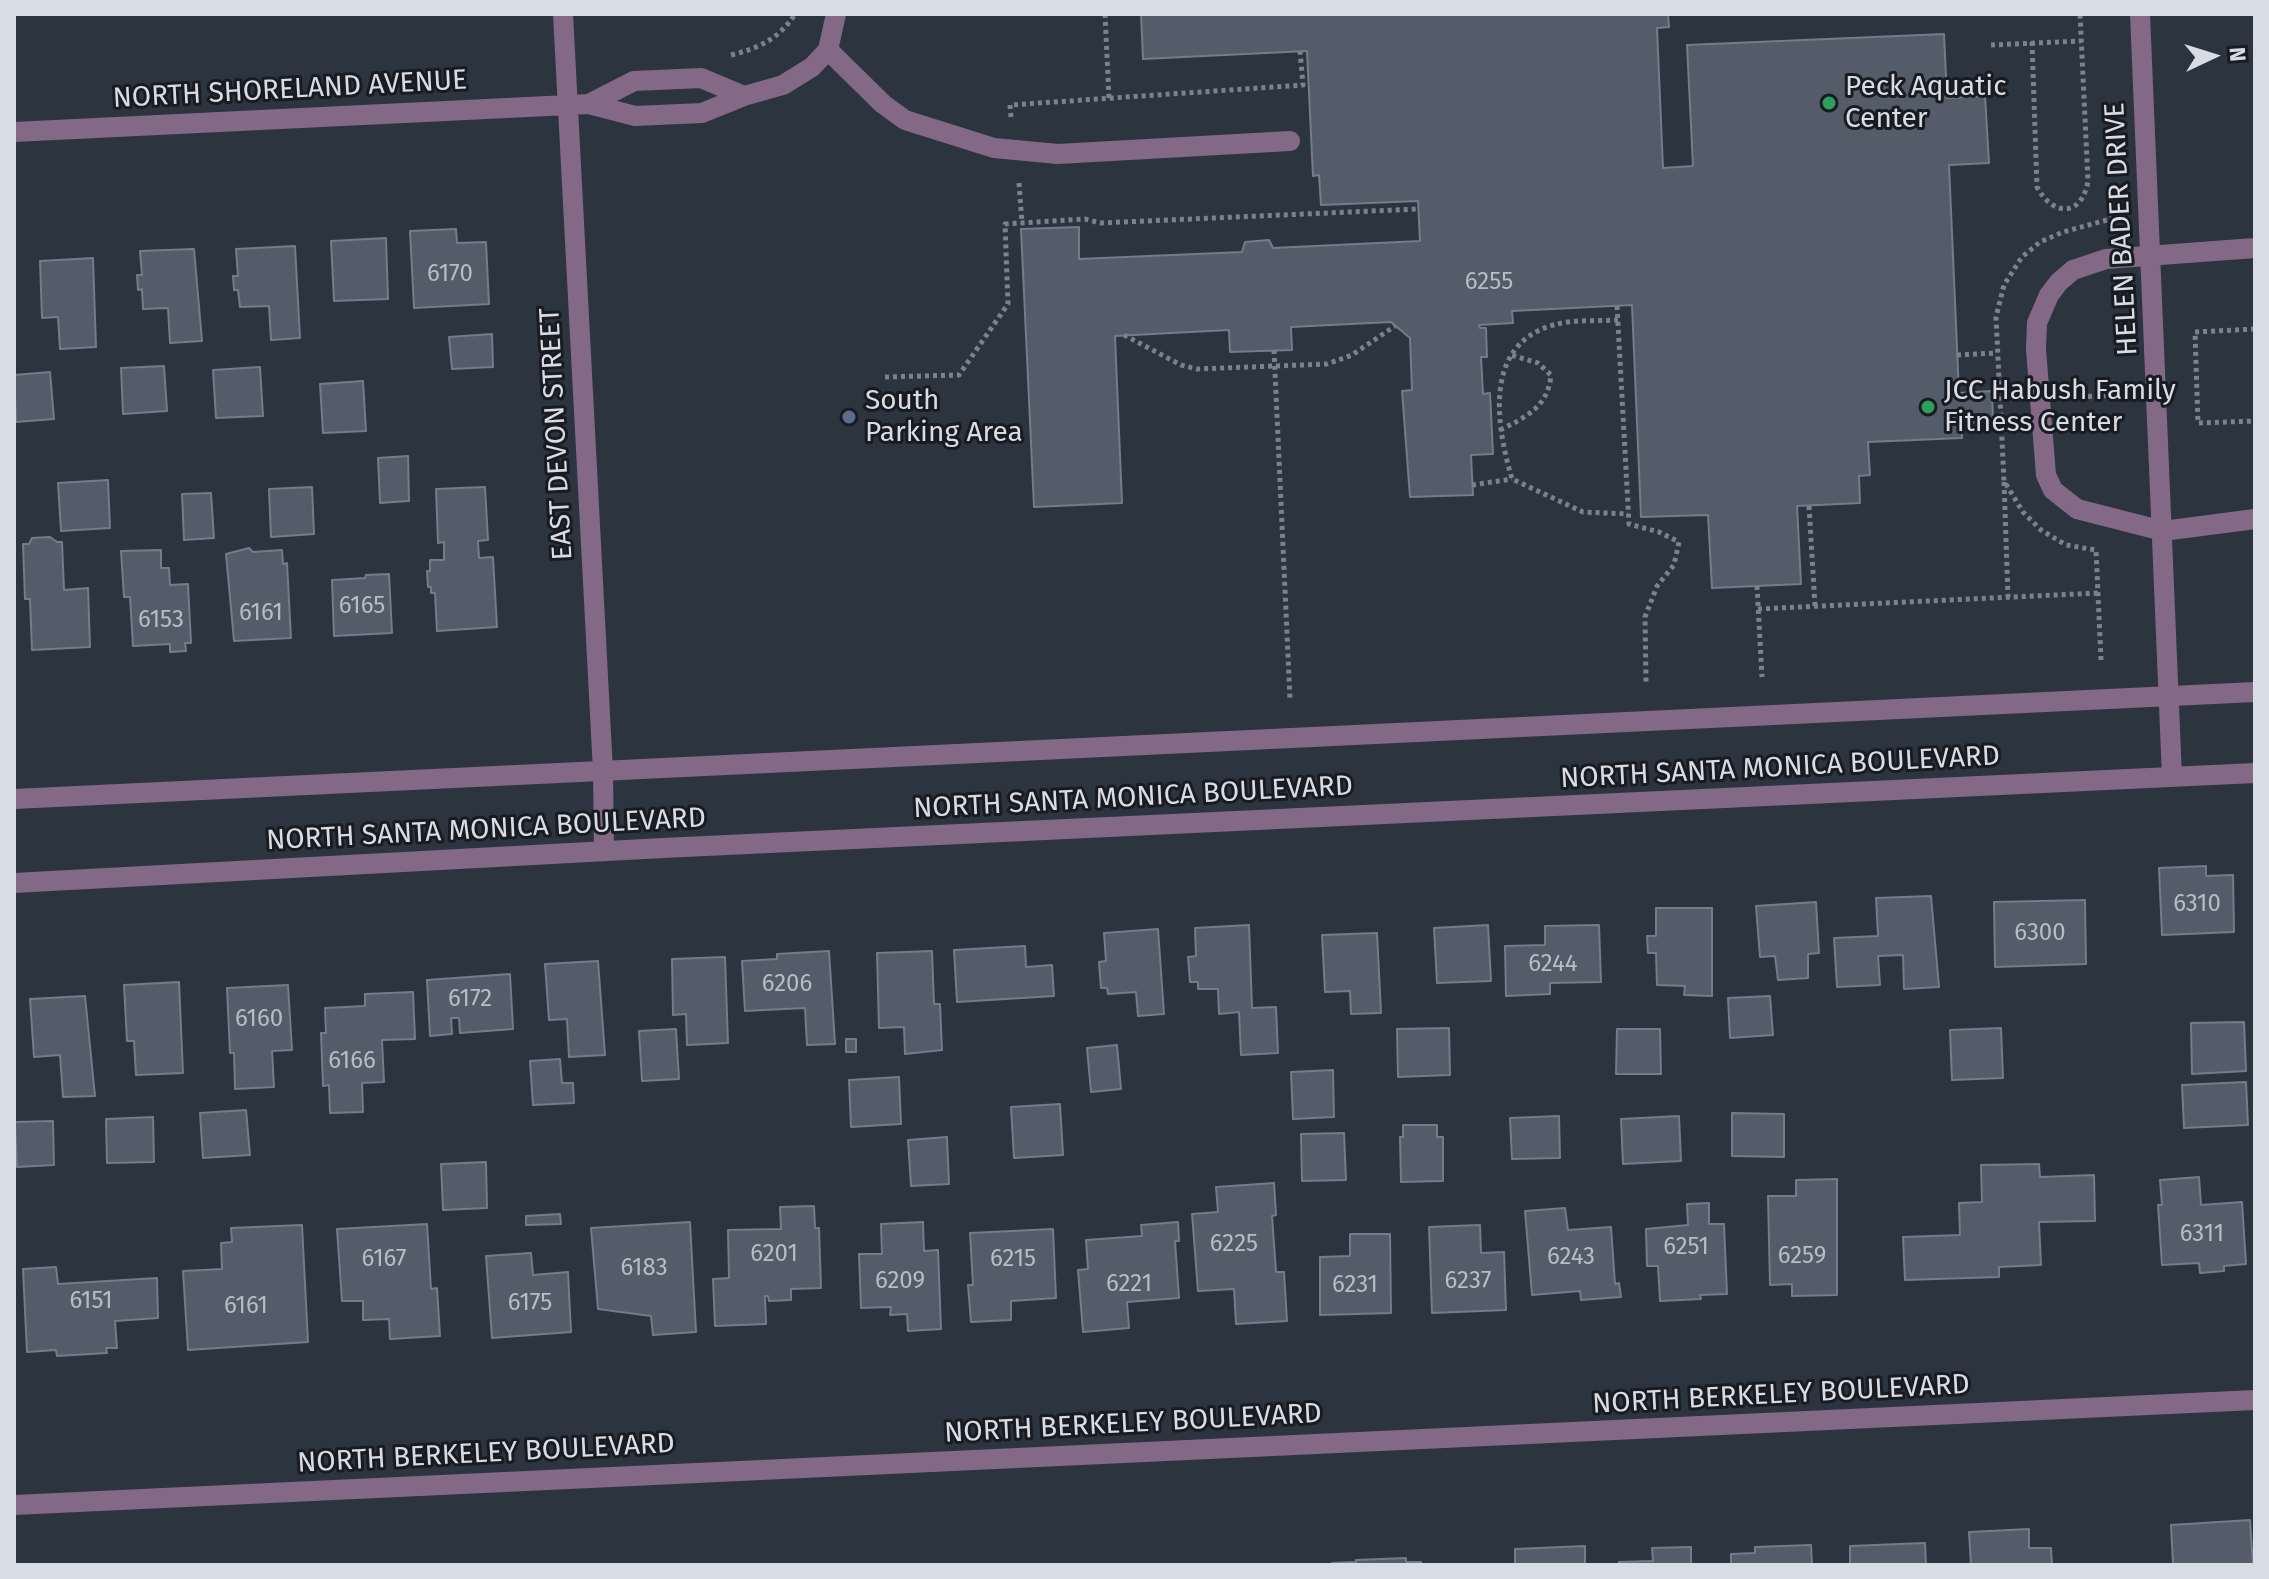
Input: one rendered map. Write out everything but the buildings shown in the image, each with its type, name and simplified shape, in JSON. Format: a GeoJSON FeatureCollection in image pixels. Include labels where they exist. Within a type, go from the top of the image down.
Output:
{"type":"FeatureCollection","features":[{"type":"Feature","properties":{"kind":"street","name":"EAST DEVON STREET"},"geometry":{"type":"LineString","coordinates":[[563,14],[603,771],[604,851]]}},
{"type":"Feature","properties":{"kind":"street"},"geometry":{"type":"LineString","coordinates":[[568,105],[589,104],[635,116],[702,113],[783,85],[812,67],[828,50],[836,14]]}},
{"type":"Feature","properties":{"kind":"street","name":"HELEN BADER DRIVE"},"geometry":{"type":"LineString","coordinates":[[2140,14],[2172,777]]}},
{"type":"Feature","properties":{"kind":"street"},"geometry":{"type":"LineString","coordinates":[[828,50],[883,104],[905,120],[994,148],[1058,154],[1290,141]]}},
{"type":"Feature","properties":{"kind":"street"},"geometry":{"type":"LineString","coordinates":[[589,104],[634,81],[701,78],[744,96]]}},
{"type":"Feature","properties":{"kind":"street","name":"NORTH SHORELAND AVENUE"},"geometry":{"type":"LineString","coordinates":[[14,132],[568,105]]}},
{"type":"Feature","properties":{"kind":"street"},"geometry":{"type":"LineString","coordinates":[[2255,248],[2106,259],[2073,270],[2049,295],[2043,307],[2037,323],[2036,349],[2046,475],[2053,490],[2077,509],[2163,531],[2255,519]]}},
{"type":"Feature","properties":{"kind":"street","name":"NORTH SANTA MONICA BOULEVARD"},"geometry":{"type":"LineString","coordinates":[[14,799],[2255,692]]}},
{"type":"Feature","properties":{"kind":"street","name":"NORTH SANTA MONICA BOULEVARD"},"geometry":{"type":"LineString","coordinates":[[14,883],[604,851],[2255,773]]}},
{"type":"Feature","properties":{"kind":"street","name":"NORTH BERKELEY BOULEVARD"},"geometry":{"type":"LineString","coordinates":[[14,1505],[2255,1400]]}},
{"type":"Feature","properties":{"kind":"path"},"geometry":{"type":"LineString","coordinates":[[1105,14],[1109,98]]}},
{"type":"Feature","properties":{"kind":"path"},"geometry":{"type":"LineString","coordinates":[[2032,42],[2037,187],[2050,206],[2063,210],[2077,205],[2086,195],[2088,181],[2080,14]]}},
{"type":"Feature","properties":{"kind":"path"},"geometry":{"type":"LineString","coordinates":[[1991,45],[2081,41]]}},
{"type":"Feature","properties":{"kind":"path"},"geometry":{"type":"LineString","coordinates":[[1011,118],[1010,105],[1303,85],[1300,51]]}},
{"type":"Feature","properties":{"kind":"path"},"geometry":{"type":"LineString","coordinates":[[1019,175],[1022,223]]}},
{"type":"Feature","properties":{"kind":"path"},"geometry":{"type":"LineString","coordinates":[[885,377],[959,375],[1008,304],[1005,224],[1085,219],[1100,223],[1418,209]]}},
{"type":"Feature","properties":{"kind":"path"},"geometry":{"type":"LineString","coordinates":[[1617,306],[1629,524],[1659,532],[1679,542],[1674,565],[1657,586],[1645,617],[1646,682]]}},
{"type":"Feature","properties":{"kind":"path"},"geometry":{"type":"LineString","coordinates":[[1512,479],[1500,430],[1498,396],[1502,374],[1511,355],[1527,339],[1566,322],[1618,320]]}},
{"type":"Feature","properties":{"kind":"path"},"geometry":{"type":"LineString","coordinates":[[1124,335],[1181,365],[1197,369],[1337,361],[1352,355],[1395,326]]}},
{"type":"Feature","properties":{"kind":"path"},"geometry":{"type":"LineString","coordinates":[[2255,329],[2195,332],[2198,423],[2255,421]]}},
{"type":"Feature","properties":{"kind":"path"},"geometry":{"type":"LineString","coordinates":[[1274,350],[1290,699]]}},
{"type":"Feature","properties":{"kind":"path"},"geometry":{"type":"LineString","coordinates":[[1957,355],[1997,353]]}},
{"type":"Feature","properties":{"kind":"path"},"geometry":{"type":"LineString","coordinates":[[1500,430],[1526,417],[1549,392],[1551,375],[1538,363],[1511,355]]}},
{"type":"Feature","properties":{"kind":"path"},"geometry":{"type":"LineString","coordinates":[[2058,398],[2127,395]]}},
{"type":"Feature","properties":{"kind":"path"},"geometry":{"type":"LineString","coordinates":[[1472,485],[1512,479],[1583,512],[1628,514]]}},
{"type":"Feature","properties":{"kind":"path"},"geometry":{"type":"LineString","coordinates":[[2004,481],[2008,597]]}},
{"type":"Feature","properties":{"kind":"path"},"geometry":{"type":"LineString","coordinates":[[1809,506],[1815,606]]}},
{"type":"Feature","properties":{"kind":"path"},"geometry":{"type":"LineString","coordinates":[[1757,586],[1762,677]]}},
{"type":"Feature","properties":{"kind":"path"},"geometry":{"type":"LineString","coordinates":[[1758,609],[2098,593]]}},
{"type":"Feature","properties":{"kind":"place","name":"Peck Aquatic Center"},"geometry":{"type":"Point","coordinates":[1829,103]}},
{"type":"Feature","properties":{"kind":"place","name":"JCC Habush Family Fitness Center"},"geometry":{"type":"Point","coordinates":[1928,407]}},
{"type":"Feature","properties":{"kind":"place","name":"South Parking Area"},"geometry":{"type":"Point","coordinates":[849,417]}}]}
